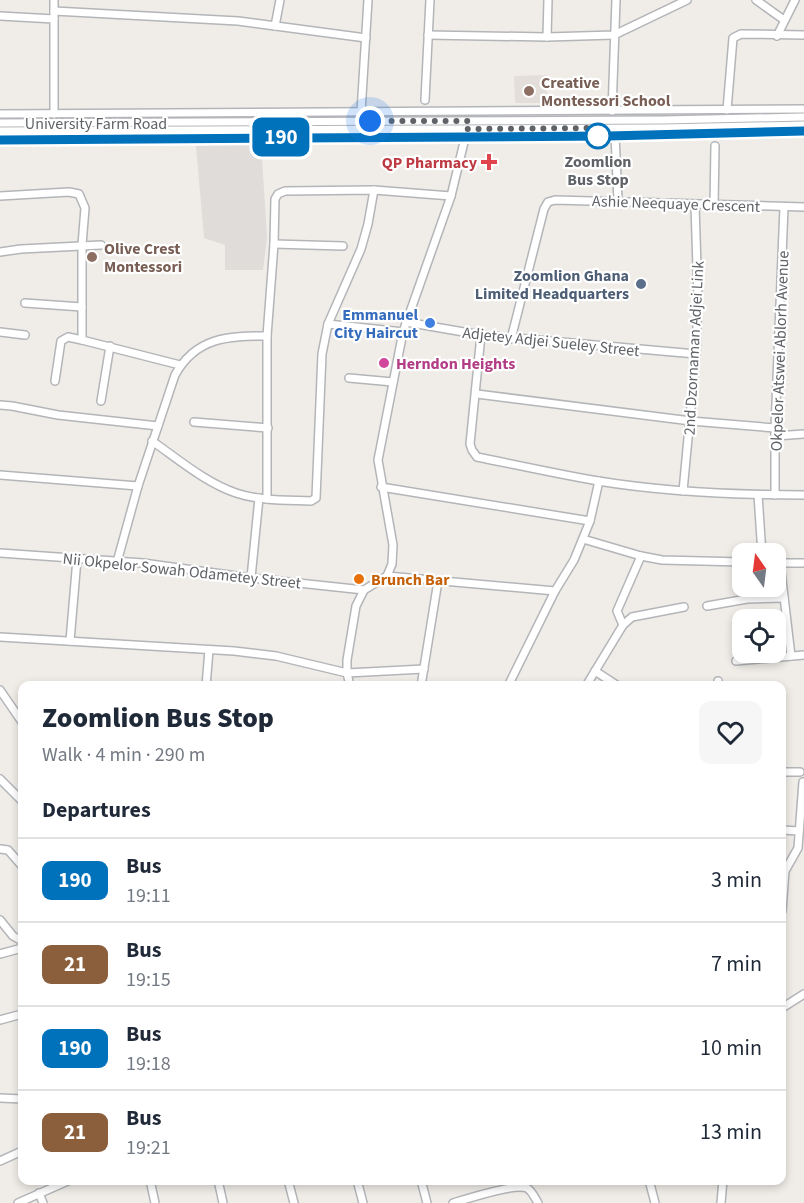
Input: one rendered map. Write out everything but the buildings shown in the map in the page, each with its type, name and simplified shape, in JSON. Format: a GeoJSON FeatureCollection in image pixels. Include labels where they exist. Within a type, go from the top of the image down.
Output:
{"type":"FeatureCollection","features":[{"type":"Feature","properties":{"kind":"street"},"geometry":{"type":"LineString","coordinates":[[54,0],[54,114]]}},
{"type":"Feature","properties":{"kind":"street"},"geometry":{"type":"LineString","coordinates":[[275,26],[280,0]]}},
{"type":"Feature","properties":{"kind":"street"},"geometry":{"type":"LineString","coordinates":[[361,112],[368,0]]}},
{"type":"Feature","properties":{"kind":"street"},"geometry":{"type":"LineString","coordinates":[[425,100],[430,0]]}},
{"type":"Feature","properties":{"kind":"street"},"geometry":{"type":"LineString","coordinates":[[547,37],[548,0]]}},
{"type":"Feature","properties":{"kind":"street"},"geometry":{"type":"LineString","coordinates":[[612,111],[616,0]]}},
{"type":"Feature","properties":{"kind":"street"},"geometry":{"type":"LineString","coordinates":[[428,35],[547,37],[614,35],[687,0]]}},
{"type":"Feature","properties":{"kind":"street"},"geometry":{"type":"LineString","coordinates":[[756,0],[784,20]]}},
{"type":"Feature","properties":{"kind":"street"},"geometry":{"type":"LineString","coordinates":[[777,36],[795,0]]}},
{"type":"Feature","properties":{"kind":"street"},"geometry":{"type":"LineString","coordinates":[[0,16],[54,15],[238,21],[366,38]]}},
{"type":"Feature","properties":{"kind":"street"},"geometry":{"type":"LineString","coordinates":[[727,110],[733,38],[741,34],[804,35]]}},
{"type":"Feature","properties":{"kind":"street"},"geometry":{"type":"LineString","coordinates":[[0,114],[804,110]]}},
{"type":"Feature","properties":{"kind":"street","name":"University Farm Road"},"geometry":{"type":"LineString","coordinates":[[0,123],[467,129],[804,117]]}},
{"type":"Feature","properties":{"kind":"street","name":"University Farm Road"},"geometry":{"type":"LineString","coordinates":[[0,131],[804,125]]}},
{"type":"Feature","properties":{"kind":"street"},"geometry":{"type":"LineString","coordinates":[[349,681],[347,673],[353,614],[364,590],[387,576],[392,564],[393,552],[378,460],[403,332],[451,196],[467,129]]}},
{"type":"Feature","properties":{"kind":"street"},"geometry":{"type":"LineString","coordinates":[[0,140],[467,129],[615,135],[804,131]]}},
{"type":"Feature","properties":{"kind":"street"},"geometry":{"type":"LineString","coordinates":[[615,135],[618,201]]}},
{"type":"Feature","properties":{"kind":"street"},"geometry":{"type":"LineString","coordinates":[[714,205],[715,146]]}},
{"type":"Feature","properties":{"kind":"street"},"geometry":{"type":"LineString","coordinates":[[267,498],[267,336],[275,199],[278,194],[285,191],[374,190],[451,196]]}},
{"type":"Feature","properties":{"kind":"street"},"geometry":{"type":"LineString","coordinates":[[152,441],[216,483],[236,493],[258,498],[311,501],[316,498],[322,354],[328,324],[361,249],[374,190]]}},
{"type":"Feature","properties":{"kind":"street"},"geometry":{"type":"LineString","coordinates":[[0,196],[69,192],[79,194],[85,208],[82,245],[82,340]]}},
{"type":"Feature","properties":{"kind":"street","name":"Ashie Neequaye Crescent"},"geometry":{"type":"LineString","coordinates":[[511,339],[544,209],[548,202],[555,200],[618,201],[804,207]]}},
{"type":"Feature","properties":{"kind":"street","name":"2nd Dzornaman Adjei Link"},"geometry":{"type":"LineString","coordinates":[[683,491],[696,354],[698,299],[694,205]]}},
{"type":"Feature","properties":{"kind":"street","name":"Okpelor Atswei Ablorh Avenue"},"geometry":{"type":"LineString","coordinates":[[775,495],[775,432],[784,207]]}},
{"type":"Feature","properties":{"kind":"street"},"geometry":{"type":"LineString","coordinates":[[274,244],[343,246]]}},
{"type":"Feature","properties":{"kind":"street"},"geometry":{"type":"LineString","coordinates":[[0,252],[101,245]]}},
{"type":"Feature","properties":{"kind":"street"},"geometry":{"type":"LineString","coordinates":[[26,303],[82,307]]}},
{"type":"Feature","properties":{"kind":"street","name":"Adjetey Adjei Sueley Street"},"geometry":{"type":"LineString","coordinates":[[406,322],[482,336],[696,354]]}},
{"type":"Feature","properties":{"kind":"street"},"geometry":{"type":"LineString","coordinates":[[328,324],[403,332]]}},
{"type":"Feature","properties":{"kind":"street"},"geometry":{"type":"LineString","coordinates":[[0,332],[25,335]]}},
{"type":"Feature","properties":{"kind":"street"},"geometry":{"type":"LineString","coordinates":[[117,562],[152,441],[180,365],[197,349],[213,341],[232,336],[267,336]]}},
{"type":"Feature","properties":{"kind":"street"},"geometry":{"type":"LineString","coordinates":[[482,336],[470,444],[477,457],[599,481],[683,491],[804,495]]}},
{"type":"Feature","properties":{"kind":"street"},"geometry":{"type":"LineString","coordinates":[[55,381],[61,341],[68,337],[180,365]]}},
{"type":"Feature","properties":{"kind":"street"},"geometry":{"type":"LineString","coordinates":[[101,400],[111,346]]}},
{"type":"Feature","properties":{"kind":"street"},"geometry":{"type":"LineString","coordinates":[[349,378],[393,382]]}},
{"type":"Feature","properties":{"kind":"street"},"geometry":{"type":"LineString","coordinates":[[477,394],[804,434]]}},
{"type":"Feature","properties":{"kind":"street"},"geometry":{"type":"LineString","coordinates":[[0,405],[58,415],[158,426]]}},
{"type":"Feature","properties":{"kind":"street"},"geometry":{"type":"LineString","coordinates":[[194,422],[267,428]]}},
{"type":"Feature","properties":{"kind":"street"},"geometry":{"type":"LineString","coordinates":[[0,475],[138,486]]}},
{"type":"Feature","properties":{"kind":"street"},"geometry":{"type":"LineString","coordinates":[[510,681],[555,591],[574,560],[590,521],[599,481]]}},
{"type":"Feature","properties":{"kind":"street"},"geometry":{"type":"LineString","coordinates":[[381,486],[590,521]]}},
{"type":"Feature","properties":{"kind":"street"},"geometry":{"type":"LineString","coordinates":[[758,495],[761,543]]}},
{"type":"Feature","properties":{"kind":"street"},"geometry":{"type":"LineString","coordinates":[[250,578],[258,498]]}},
{"type":"Feature","properties":{"kind":"street"},"geometry":{"type":"LineString","coordinates":[[583,539],[662,560],[732,562]]}},
{"type":"Feature","properties":{"kind":"street","name":"Nii Okpelor Sowah Odametey Street"},"geometry":{"type":"LineString","coordinates":[[0,553],[143,563],[250,578],[364,590]]}},
{"type":"Feature","properties":{"kind":"street"},"geometry":{"type":"LineString","coordinates":[[623,625],[617,611],[640,556]]}},
{"type":"Feature","properties":{"kind":"street"},"geometry":{"type":"LineString","coordinates":[[70,641],[77,559]]}},
{"type":"Feature","properties":{"kind":"street"},"geometry":{"type":"LineString","coordinates":[[786,563],[804,563]]}},
{"type":"Feature","properties":{"kind":"street"},"geometry":{"type":"LineString","coordinates":[[387,576],[555,591]]}},
{"type":"Feature","properties":{"kind":"street"},"geometry":{"type":"LineString","coordinates":[[422,681],[438,581]]}},
{"type":"Feature","properties":{"kind":"street"},"geometry":{"type":"LineString","coordinates":[[707,606],[747,599],[784,598],[791,656]]}},
{"type":"Feature","properties":{"kind":"street"},"geometry":{"type":"LineString","coordinates":[[589,681],[623,625],[632,617],[684,607]]}},
{"type":"Feature","properties":{"kind":"street"},"geometry":{"type":"LineString","coordinates":[[0,637],[276,656],[347,673],[424,669]]}},
{"type":"Feature","properties":{"kind":"street"},"geometry":{"type":"LineString","coordinates":[[206,681],[209,650]]}},
{"type":"Feature","properties":{"kind":"street"},"geometry":{"type":"LineString","coordinates":[[786,656],[804,655]]}},
{"type":"Feature","properties":{"kind":"street"},"geometry":{"type":"LineString","coordinates":[[595,671],[610,681]]}},
{"type":"Feature","properties":{"kind":"street"},"geometry":{"type":"LineString","coordinates":[[0,692],[18,717]]}},
{"type":"Feature","properties":{"kind":"street"},"geometry":{"type":"LineString","coordinates":[[786,772],[800,772]]}},
{"type":"Feature","properties":{"kind":"street"},"geometry":{"type":"LineString","coordinates":[[0,779],[18,797]]}},
{"type":"Feature","properties":{"kind":"street"},"geometry":{"type":"LineString","coordinates":[[786,869],[798,848],[803,782]]}},
{"type":"Feature","properties":{"kind":"street"},"geometry":{"type":"LineString","coordinates":[[786,830],[799,831]]}},
{"type":"Feature","properties":{"kind":"street"},"geometry":{"type":"LineString","coordinates":[[0,849],[8,850],[18,861]]}},
{"type":"Feature","properties":{"kind":"street"},"geometry":{"type":"LineString","coordinates":[[0,920],[18,939]]}},
{"type":"Feature","properties":{"kind":"street"},"geometry":{"type":"LineString","coordinates":[[0,954],[18,949]]}},
{"type":"Feature","properties":{"kind":"street"},"geometry":{"type":"LineString","coordinates":[[786,1005],[804,994]]}},
{"type":"Feature","properties":{"kind":"street"},"geometry":{"type":"LineString","coordinates":[[0,1020],[18,1015]]}},
{"type":"Feature","properties":{"kind":"street"},"geometry":{"type":"LineString","coordinates":[[0,1098],[18,1099]]}},
{"type":"Feature","properties":{"kind":"street"},"geometry":{"type":"LineString","coordinates":[[0,1161],[18,1153]]}},
{"type":"Feature","properties":{"kind":"street"},"geometry":{"type":"LineString","coordinates":[[18,1203],[58,1185]]}},
{"type":"Feature","properties":{"kind":"street"},"geometry":{"type":"LineString","coordinates":[[151,1185],[155,1203]]}},
{"type":"Feature","properties":{"kind":"street"},"geometry":{"type":"LineString","coordinates":[[219,1185],[223,1203]]}},
{"type":"Feature","properties":{"kind":"street"},"geometry":{"type":"LineString","coordinates":[[289,1185],[294,1203]]}},
{"type":"Feature","properties":{"kind":"street"},"geometry":{"type":"LineString","coordinates":[[358,1185],[363,1203]]}},
{"type":"Feature","properties":{"kind":"street"},"geometry":{"type":"LineString","coordinates":[[422,1185],[427,1203]]}},
{"type":"Feature","properties":{"kind":"street"},"geometry":{"type":"LineString","coordinates":[[650,1185],[655,1203]]}},
{"type":"Feature","properties":{"kind":"street"},"geometry":{"type":"LineString","coordinates":[[721,1203],[723,1185]]}},
{"type":"Feature","properties":{"kind":"street"},"geometry":{"type":"LineString","coordinates":[[453,1203],[483,1194],[522,1187],[532,1192],[538,1203]]}},
{"type":"Feature","properties":{"kind":"street"},"geometry":{"type":"LineString","coordinates":[[39,1193],[44,1203]]}},
{"type":"Feature","properties":{"kind":"shaded area"},"geometry":{"type":"Polygon","coordinates":[[[547,75],[547,103],[515,103],[514,76],[547,75]]]}},
{"type":"Feature","properties":{"kind":"shaded area"},"geometry":{"type":"Polygon","coordinates":[[[261,143],[267,237],[263,270],[225,270],[225,245],[204,238],[196,146],[261,143]]]}},
{"type":"Feature","properties":{"kind":"bus line","name":"190"},"geometry":{"type":"LineString","coordinates":[[0,140],[608,136],[804,131]]}},
{"type":"Feature","properties":{"kind":"place","name":"Creative Montessori School"},"geometry":{"type":"Point","coordinates":[529,91]}},
{"type":"Feature","properties":{"kind":"place","name":"Zoomlion Bus Stop"},"geometry":{"type":"Point","coordinates":[598,136]}},
{"type":"Feature","properties":{"kind":"place","name":"QP Pharmacy"},"geometry":{"type":"Point","coordinates":[489,162]}},
{"type":"Feature","properties":{"kind":"place","name":"Olive Crest Montessori"},"geometry":{"type":"Point","coordinates":[92,257]}},
{"type":"Feature","properties":{"kind":"place","name":"Zoomlion Ghana Limited Headquarters"},"geometry":{"type":"Point","coordinates":[641,284]}},
{"type":"Feature","properties":{"kind":"place","name":"Emmanuel City Haircut"},"geometry":{"type":"Point","coordinates":[430,323]}},
{"type":"Feature","properties":{"kind":"place","name":"Herndon Heights"},"geometry":{"type":"Point","coordinates":[384,363]}},
{"type":"Feature","properties":{"kind":"place","name":"Brunch Bar"},"geometry":{"type":"Point","coordinates":[359,579]}},
{"type":"Feature","properties":{"kind":"route"},"geometry":{"type":"LineString","coordinates":[[370,121],[469,121],[467,129],[598,128],[598,136]]}}]}
